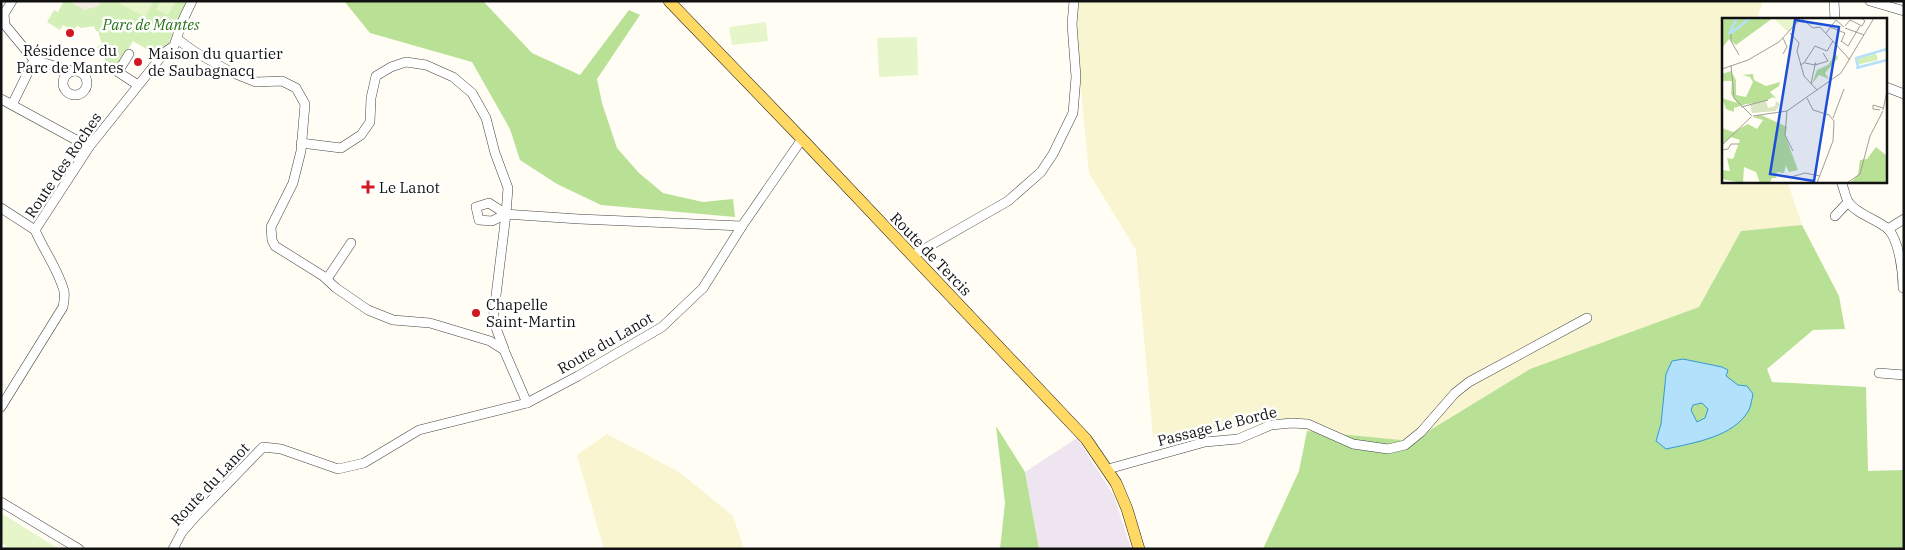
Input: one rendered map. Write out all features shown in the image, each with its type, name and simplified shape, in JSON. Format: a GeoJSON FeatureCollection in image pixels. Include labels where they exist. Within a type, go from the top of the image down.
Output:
{"type":"FeatureCollection","features":[{"type":"Feature","properties":{"kind":"main road","name":"Route de Tercis"},"geometry":{"type":"LineString","coordinates":[[669,1],[1086,439],[1108,469],[1122,496],[1139,549]]}},
{"type":"Feature","properties":{"kind":"street"},"geometry":{"type":"LineString","coordinates":[[12,1],[4,14],[5,25],[34,60],[72,71]]}},
{"type":"Feature","properties":{"kind":"street","name":"Route des Roches"},"geometry":{"type":"LineString","coordinates":[[1,407],[63,307],[65,293],[50,258],[44,250],[35,230],[89,147],[165,52],[174,46],[180,26],[192,1]]}},
{"type":"Feature","properties":{"kind":"street"},"geometry":{"type":"LineString","coordinates":[[912,256],[1008,201],[1041,172],[1054,154],[1073,113],[1076,77],[1072,24],[1074,1]]}},
{"type":"Feature","properties":{"kind":"street"},"geometry":{"type":"LineString","coordinates":[[1834,1],[1835,18]]}},
{"type":"Feature","properties":{"kind":"street"},"geometry":{"type":"LineString","coordinates":[[1870,1],[1904,11]]}},
{"type":"Feature","properties":{"kind":"street"},"geometry":{"type":"LineString","coordinates":[[177,39],[195,52],[231,72],[256,82],[282,82],[296,88],[305,104],[302,143],[293,183],[271,227],[272,240],[275,246],[327,279],[368,310],[393,320],[430,323],[490,341],[504,350]]}},
{"type":"Feature","properties":{"kind":"street"},"geometry":{"type":"LineString","coordinates":[[129,54],[118,72],[138,85]]}},
{"type":"Feature","properties":{"kind":"street"},"geometry":{"type":"LineString","coordinates":[[12,105],[34,60]]}},
{"type":"Feature","properties":{"kind":"street"},"geometry":{"type":"LineString","coordinates":[[302,143],[341,148],[361,135],[370,122],[371,98],[376,76],[391,67],[406,62],[426,65],[453,77],[472,93],[486,118],[495,153],[508,188],[493,320],[527,403]]}},
{"type":"Feature","properties":{"kind":"street"},"geometry":{"type":"LineString","coordinates":[[1888,88],[1904,94]]}},
{"type":"Feature","properties":{"kind":"street"},"geometry":{"type":"LineString","coordinates":[[1,99],[89,147]]}},
{"type":"Feature","properties":{"kind":"street","name":"Route du Lanot"},"geometry":{"type":"LineString","coordinates":[[173,549],[182,532],[197,515],[263,447],[281,449],[338,469],[364,463],[419,430],[527,403],[662,327],[703,288],[742,226],[802,139]]}},
{"type":"Feature","properties":{"kind":"street"},"geometry":{"type":"LineString","coordinates":[[1842,182],[1848,202],[1854,208],[1888,229],[1903,270],[1903,288]]}},
{"type":"Feature","properties":{"kind":"street"},"geometry":{"type":"LineString","coordinates":[[1835,216],[1848,202]]}},
{"type":"Feature","properties":{"kind":"street"},"geometry":{"type":"LineString","coordinates":[[1,208],[35,230]]}},
{"type":"Feature","properties":{"kind":"street"},"geometry":{"type":"LineString","coordinates":[[506,214],[742,226]]}},
{"type":"Feature","properties":{"kind":"street"},"geometry":{"type":"LineString","coordinates":[[1888,229],[1904,219]]}},
{"type":"Feature","properties":{"kind":"street"},"geometry":{"type":"LineString","coordinates":[[327,279],[351,243]]}},
{"type":"Feature","properties":{"kind":"street","name":"Passage Le Borde"},"geometry":{"type":"LineString","coordinates":[[1108,469],[1205,442],[1238,439],[1271,425],[1292,423],[1308,424],[1353,444],[1388,449],[1405,445],[1421,432],[1455,393],[1469,382],[1587,318]]}},
{"type":"Feature","properties":{"kind":"street"},"geometry":{"type":"LineString","coordinates":[[1879,373],[1904,375]]}},
{"type":"Feature","properties":{"kind":"street"},"geometry":{"type":"LineString","coordinates":[[1,502],[79,549]]}},
{"type":"Feature","properties":{"kind":"shaded area"},"geometry":{"type":"Polygon","coordinates":[[[73,1],[101,1],[99,6],[84,10],[72,3],[73,1]]]}},
{"type":"Feature","properties":{"kind":"shaded area"},"geometry":{"type":"Polygon","coordinates":[[[1072,1],[1763,1],[1757,18],[1722,18],[1722,182],[1787,182],[1802,225],[1741,231],[1699,307],[1530,369],[1411,441],[1307,431],[1283,421],[1153,437],[1136,250],[1089,173],[1072,1]]]}},
{"type":"Feature","properties":{"kind":"shaded area"},"geometry":{"type":"Polygon","coordinates":[[[607,434],[679,472],[733,516],[744,549],[604,549],[577,455],[607,434]]]}},
{"type":"Feature","properties":{"kind":"shaded area"},"geometry":{"type":"Polygon","coordinates":[[[1077,438],[1114,496],[1131,549],[1039,549],[1025,472],[1077,438]]]}},
{"type":"Feature","properties":{"kind":"green space","name":"Parc de Mantes"},"geometry":{"type":"Polygon","coordinates":[[[64,1],[188,1],[174,31],[175,41],[158,56],[133,41],[120,63],[114,66],[99,53],[97,47],[102,44],[98,31],[96,31],[94,26],[81,28],[77,26],[73,31],[63,25],[60,30],[47,22],[54,10],[58,12],[64,1]]]}},
{"type":"Feature","properties":{"kind":"green space"},"geometry":{"type":"Polygon","coordinates":[[[115,1],[154,1],[145,17],[115,1]]]}},
{"type":"Feature","properties":{"kind":"green space"},"geometry":{"type":"Polygon","coordinates":[[[161,1],[176,1],[168,15],[156,9],[161,1]]]}},
{"type":"Feature","properties":{"kind":"green space"},"geometry":{"type":"Polygon","coordinates":[[[344,1],[483,1],[532,53],[580,75],[629,10],[640,15],[597,79],[602,103],[617,148],[639,173],[663,193],[703,202],[733,199],[735,217],[601,205],[557,184],[520,160],[510,129],[472,62],[370,33],[344,1]]]}},
{"type":"Feature","properties":{"kind":"green space"},"geometry":{"type":"Polygon","coordinates":[[[766,22],[768,41],[732,45],[729,27],[766,22]]]}},
{"type":"Feature","properties":{"kind":"green space"},"geometry":{"type":"Polygon","coordinates":[[[917,37],[918,75],[879,77],[877,38],[917,37]]]}},
{"type":"Feature","properties":{"kind":"green space"},"geometry":{"type":"Polygon","coordinates":[[[1802,225],[1839,296],[1845,329],[1813,330],[1767,369],[1772,382],[1866,387],[1868,471],[1904,470],[1904,549],[1263,549],[1299,471],[1307,431],[1412,441],[1530,369],[1699,307],[1741,231],[1802,225]]]}},
{"type":"Feature","properties":{"kind":"green space"},"geometry":{"type":"Polygon","coordinates":[[[996,426],[1025,472],[1039,549],[1000,549],[1005,503],[996,426]]]}},
{"type":"Feature","properties":{"kind":"green space"},"geometry":{"type":"Polygon","coordinates":[[[1,513],[59,549],[5,549],[6,546],[1,542],[1,513]]]}},
{"type":"Feature","properties":{"kind":"water"},"geometry":{"type":"Polygon","coordinates":[[[1683,359],[1728,370],[1726,376],[1738,385],[1747,386],[1753,394],[1749,410],[1734,427],[1723,433],[1666,449],[1656,441],[1661,424],[1666,374],[1672,361],[1683,359]],[[1702,403],[1693,405],[1691,410],[1697,422],[1705,418],[1708,409],[1702,403]]]}},
{"type":"Feature","properties":{"kind":"place","name":"Résidence du Parc de Mantes"},"geometry":{"type":"Point","coordinates":[70,33]}},
{"type":"Feature","properties":{"kind":"place","name":"Maison du quartier de Saubagnacq"},"geometry":{"type":"Point","coordinates":[138,62]}},
{"type":"Feature","properties":{"kind":"place","name":"Le Lanot"},"geometry":{"type":"Point","coordinates":[368,187]}},
{"type":"Feature","properties":{"kind":"place","name":"Chapelle Saint-Martin"},"geometry":{"type":"Point","coordinates":[476,313]}}]}
